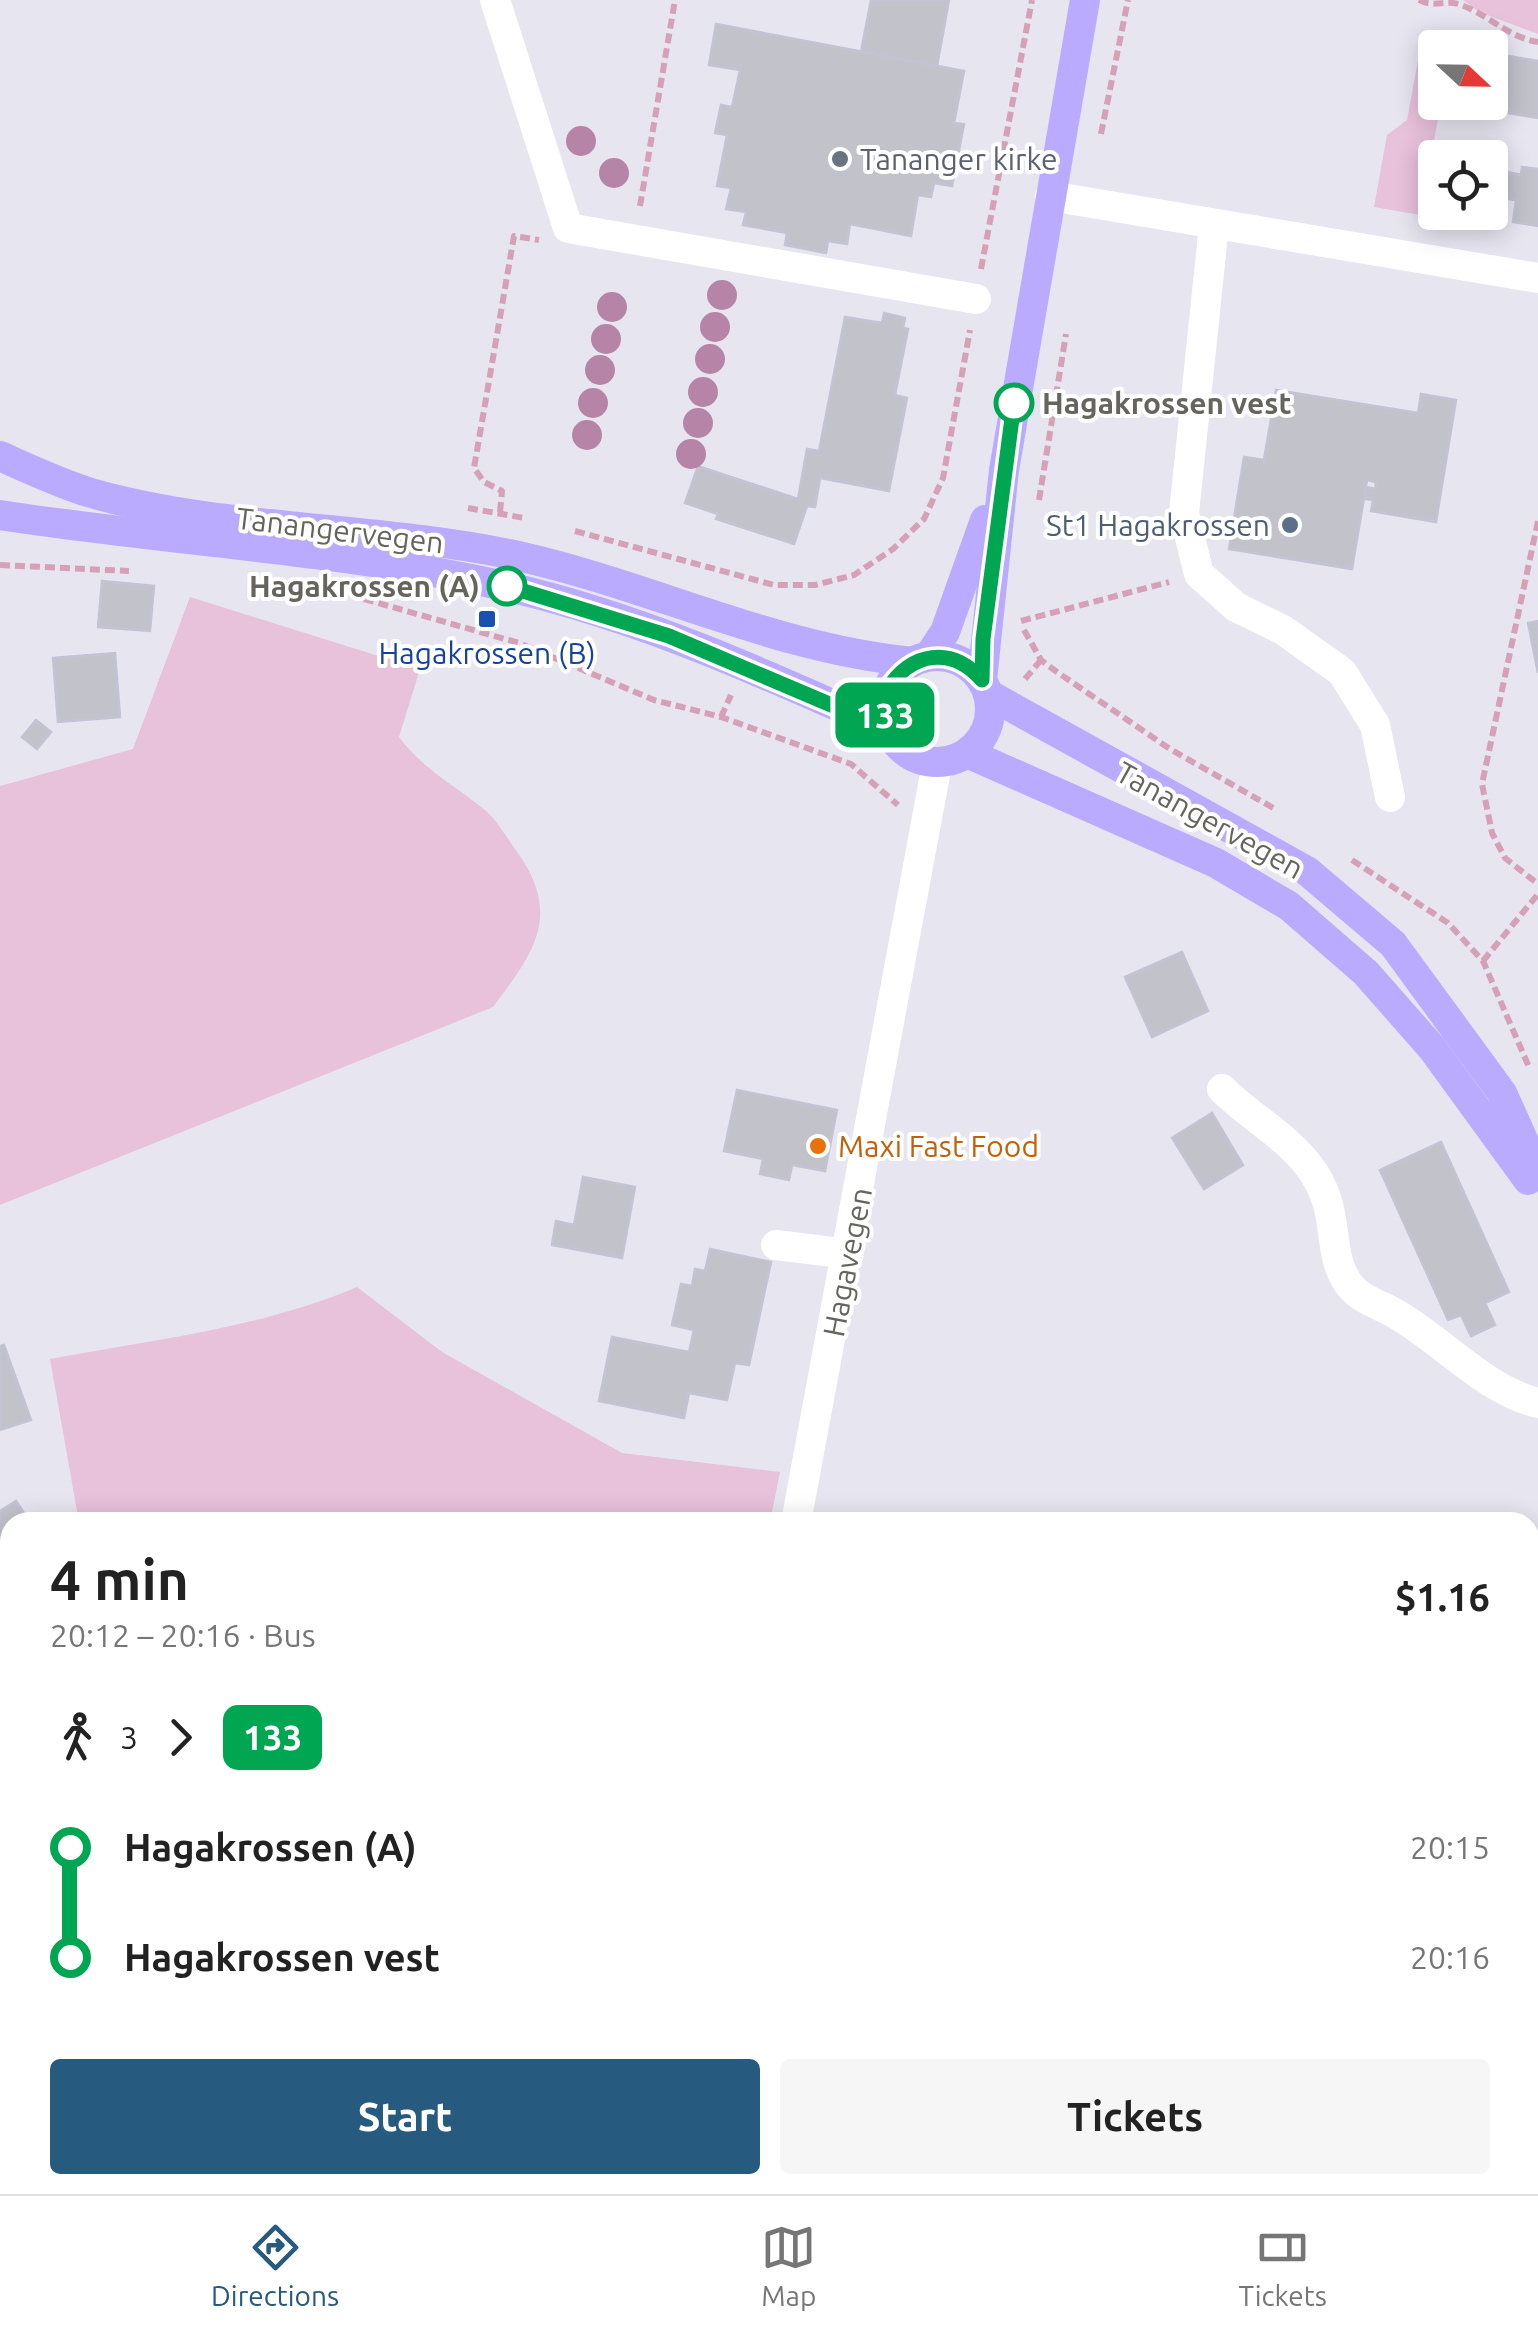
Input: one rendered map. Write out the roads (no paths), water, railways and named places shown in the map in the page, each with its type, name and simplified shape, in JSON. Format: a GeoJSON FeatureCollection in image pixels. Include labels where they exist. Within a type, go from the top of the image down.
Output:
{"type":"FeatureCollection","features":[{"type":"Feature","properties":{"kind":"main road"},"geometry":{"type":"LineString","coordinates":[[1004,470],[944,632],[887,690],[888,729],[899,746],[914,757],[936,764],[967,753],[982,736],[990,716],[985,687],[1004,470],[1086,0]]}},
{"type":"Feature","properties":{"kind":"main road","name":"Tanangervegen"},"geometry":{"type":"LineString","coordinates":[[0,456],[90,492],[172,509],[408,536],[519,556],[654,593],[786,638],[857,656],[921,659]]}},
{"type":"Feature","properties":{"kind":"main road","name":"Tanangervegen"},"geometry":{"type":"LineString","coordinates":[[0,516],[162,538],[341,555],[507,586],[669,636],[888,729]]}},
{"type":"Feature","properties":{"kind":"main road"},"geometry":{"type":"LineString","coordinates":[[921,659],[959,661],[985,687]]}},
{"type":"Feature","properties":{"kind":"main road","name":"Tanangervegen"},"geometry":{"type":"LineString","coordinates":[[985,687],[1307,871],[1393,944],[1502,1093],[1538,1173]]}},
{"type":"Feature","properties":{"kind":"main road","name":"Tanangervegen"},"geometry":{"type":"LineString","coordinates":[[967,753],[1216,863],[1289,906],[1366,972],[1432,1048],[1538,1192]]}},
{"type":"Feature","properties":{"kind":"street"},"geometry":{"type":"LineString","coordinates":[[495,0],[568,228],[635,236],[976,299]]}},
{"type":"Feature","properties":{"kind":"street"},"geometry":{"type":"LineString","coordinates":[[1050,196],[1538,278]]}},
{"type":"Feature","properties":{"kind":"street"},"geometry":{"type":"LineString","coordinates":[[1214,225],[1184,513],[1198,574],[1236,607],[1283,630],[1342,672],[1375,725],[1390,797]]}},
{"type":"Feature","properties":{"kind":"street","name":"Hagavegen"},"geometry":{"type":"LineString","coordinates":[[798,1512],[849,1254],[936,764]]}},
{"type":"Feature","properties":{"kind":"street"},"geometry":{"type":"LineString","coordinates":[[1222,1089],[1310,1167],[1333,1212],[1341,1266],[1349,1285],[1368,1300],[1435,1336],[1496,1385],[1538,1404]]}},
{"type":"Feature","properties":{"kind":"street"},"geometry":{"type":"LineString","coordinates":[[776,1245],[849,1254]]}},
{"type":"Feature","properties":{"kind":"place","name":"Tananger kirke"},"geometry":{"type":"Point","coordinates":[840,159]}},
{"type":"Feature","properties":{"kind":"place","name":"Hagakrossen vest"},"geometry":{"type":"Point","coordinates":[1014,403]}},
{"type":"Feature","properties":{"kind":"place","name":"St1 Hagakrossen"},"geometry":{"type":"Point","coordinates":[1290,525]}},
{"type":"Feature","properties":{"kind":"place","name":"Hagakrossen (A)"},"geometry":{"type":"Point","coordinates":[507,586]}},
{"type":"Feature","properties":{"kind":"place","name":"Hagakrossen (B)"},"geometry":{"type":"Point","coordinates":[487,619]}},
{"type":"Feature","properties":{"kind":"place","name":"Maxi Fast Food"},"geometry":{"type":"Point","coordinates":[818,1146]}}]}
